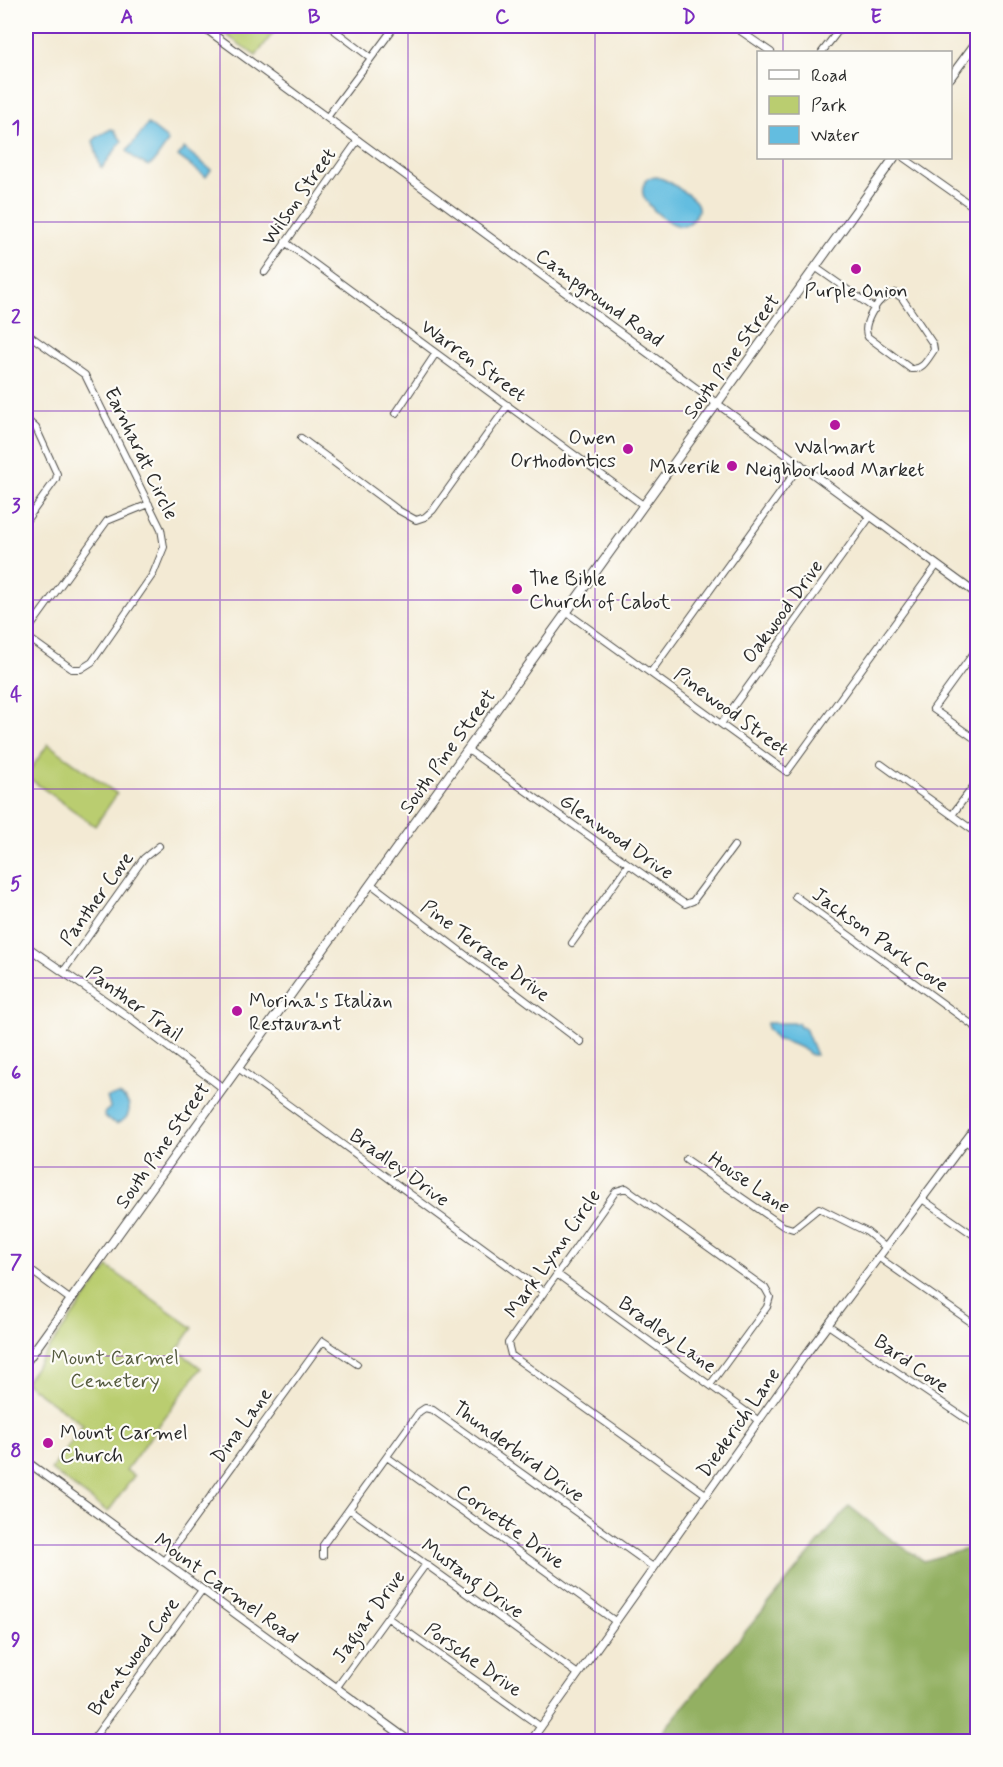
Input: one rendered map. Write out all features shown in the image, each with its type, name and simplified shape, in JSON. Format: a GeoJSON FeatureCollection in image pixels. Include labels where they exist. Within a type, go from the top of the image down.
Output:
{"type":"FeatureCollection","features":[{"type":"Feature","properties":{"kind":"main road"},"geometry":{"type":"LineString","coordinates":[[952,77],[978,40]]}},
{"type":"Feature","properties":{"kind":"main road","name":"South Pine Street"},"geometry":{"type":"LineString","coordinates":[[26,1362],[893,159]]}},
{"type":"Feature","properties":{"kind":"street","name":"Campground Road"},"geometry":{"type":"LineString","coordinates":[[202,26],[978,595]]}},
{"type":"Feature","properties":{"kind":"street"},"geometry":{"type":"LineString","coordinates":[[329,26],[371,58]]}},
{"type":"Feature","properties":{"kind":"street"},"geometry":{"type":"LineString","coordinates":[[327,116],[395,26]]}},
{"type":"Feature","properties":{"kind":"street"},"geometry":{"type":"LineString","coordinates":[[733,26],[770,51]]}},
{"type":"Feature","properties":{"kind":"street"},"geometry":{"type":"LineString","coordinates":[[823,51],[842,26]]}},
{"type":"Feature","properties":{"kind":"street","name":"Wilson Street"},"geometry":{"type":"LineString","coordinates":[[265,272],[358,140]]}},
{"type":"Feature","properties":{"kind":"street"},"geometry":{"type":"LineString","coordinates":[[905,159],[978,210]]}},
{"type":"Feature","properties":{"kind":"street","name":"Warren Street"},"geometry":{"type":"LineString","coordinates":[[285,242],[643,505]]}},
{"type":"Feature","properties":{"kind":"street"},"geometry":{"type":"LineString","coordinates":[[815,267],[875,309]]}},
{"type":"Feature","properties":{"kind":"street"},"geometry":{"type":"LineString","coordinates":[[896,293],[902,298],[933,344],[934,350],[922,367],[918,370],[911,369],[868,337],[865,325],[875,309],[884,297],[896,293]]}},
{"type":"Feature","properties":{"kind":"street","name":"Earnhardt Circle"},"geometry":{"type":"LineString","coordinates":[[26,333],[85,375],[161,529],[164,547],[153,574],[92,662],[81,669],[72,669],[26,634]]}},
{"type":"Feature","properties":{"kind":"street"},"geometry":{"type":"LineString","coordinates":[[396,413],[436,353]]}},
{"type":"Feature","properties":{"kind":"street"},"geometry":{"type":"LineString","coordinates":[[301,438],[398,510],[416,520],[425,517],[433,510],[508,405]]}},
{"type":"Feature","properties":{"kind":"street"},"geometry":{"type":"LineString","coordinates":[[26,419],[34,426],[57,474],[56,479],[26,521]]}},
{"type":"Feature","properties":{"kind":"street"},"geometry":{"type":"LineString","coordinates":[[651,672],[801,464]]}},
{"type":"Feature","properties":{"kind":"street"},"geometry":{"type":"LineString","coordinates":[[26,634],[107,520],[149,504]]}},
{"type":"Feature","properties":{"kind":"street","name":"Oakwood Drive"},"geometry":{"type":"LineString","coordinates":[[721,724],[870,517]]}},
{"type":"Feature","properties":{"kind":"street","name":"Pinewood Street"},"geometry":{"type":"LineString","coordinates":[[567,612],[787,772],[937,565]]}},
{"type":"Feature","properties":{"kind":"street"},"geometry":{"type":"LineString","coordinates":[[978,647],[933,709],[978,741]]}},
{"type":"Feature","properties":{"kind":"street","name":"Glenwood Drive"},"geometry":{"type":"LineString","coordinates":[[468,750],[682,903],[687,904],[693,901],[734,846]]}},
{"type":"Feature","properties":{"kind":"street"},"geometry":{"type":"LineString","coordinates":[[881,764],[978,834]]}},
{"type":"Feature","properties":{"kind":"street"},"geometry":{"type":"LineString","coordinates":[[952,816],[978,780]]}},
{"type":"Feature","properties":{"kind":"street","name":"Panther Cove"},"geometry":{"type":"LineString","coordinates":[[63,972],[144,858],[159,846]]}},
{"type":"Feature","properties":{"kind":"street"},"geometry":{"type":"LineString","coordinates":[[572,944],[628,865]]}},
{"type":"Feature","properties":{"kind":"street","name":"Pine Terrace Drive"},"geometry":{"type":"LineString","coordinates":[[371,884],[580,1042]]}},
{"type":"Feature","properties":{"kind":"street","name":"Jackson Park Cove"},"geometry":{"type":"LineString","coordinates":[[795,896],[978,1029]]}},
{"type":"Feature","properties":{"kind":"street","name":"Panther Trail"},"geometry":{"type":"LineString","coordinates":[[26,946],[223,1088]]}},
{"type":"Feature","properties":{"kind":"street","name":"Bradley Drive"},"geometry":{"type":"LineString","coordinates":[[237,1068],[544,1292]]}},
{"type":"Feature","properties":{"kind":"street","name":"Diederich Lane"},"geometry":{"type":"LineString","coordinates":[[530,1742],[759,1420],[978,1124]]}},
{"type":"Feature","properties":{"kind":"street"},"geometry":{"type":"LineString","coordinates":[[965,1141],[978,1150]]}},
{"type":"Feature","properties":{"kind":"street","name":"House Lane"},"geometry":{"type":"LineString","coordinates":[[686,1159],[783,1226],[793,1228],[819,1208],[867,1232],[885,1247]]}},
{"type":"Feature","properties":{"kind":"street","name":"Mark Lynn Circle"},"geometry":{"type":"LineString","coordinates":[[707,1495],[511,1355],[508,1343],[616,1191],[626,1188],[765,1288],[770,1297],[767,1307],[710,1385]]}},
{"type":"Feature","properties":{"kind":"street"},"geometry":{"type":"LineString","coordinates":[[922,1199],[978,1238]]}},
{"type":"Feature","properties":{"kind":"street"},"geometry":{"type":"LineString","coordinates":[[878,1257],[978,1327]]}},
{"type":"Feature","properties":{"kind":"street"},"geometry":{"type":"LineString","coordinates":[[26,1267],[71,1300]]}},
{"type":"Feature","properties":{"kind":"street","name":"Bradley Lane"},"geometry":{"type":"LineString","coordinates":[[557,1274],[759,1420]]}},
{"type":"Feature","properties":{"kind":"street","name":"Bard Cove"},"geometry":{"type":"LineString","coordinates":[[828,1325],[978,1427]]}},
{"type":"Feature","properties":{"kind":"street","name":"Dina Lane"},"geometry":{"type":"LineString","coordinates":[[162,1562],[322,1341],[357,1364]]}},
{"type":"Feature","properties":{"kind":"street","name":"Thunderbird Drive"},"geometry":{"type":"LineString","coordinates":[[323,1556],[323,1545],[418,1412],[424,1408],[433,1410],[653,1567]]}},
{"type":"Feature","properties":{"kind":"street","name":"Corvette Drive"},"geometry":{"type":"LineString","coordinates":[[387,1457],[615,1621]]}},
{"type":"Feature","properties":{"kind":"street","name":"Mount Carmel Road"},"geometry":{"type":"LineString","coordinates":[[26,1461],[411,1742]]}},
{"type":"Feature","properties":{"kind":"street","name":"Mustang Drive"},"geometry":{"type":"LineString","coordinates":[[349,1509],[578,1674]]}},
{"type":"Feature","properties":{"kind":"street","name":"Jaguar Drive"},"geometry":{"type":"LineString","coordinates":[[337,1687],[426,1564]]}},
{"type":"Feature","properties":{"kind":"street","name":"Brentwood Cove"},"geometry":{"type":"LineString","coordinates":[[91,1742],[201,1590]]}},
{"type":"Feature","properties":{"kind":"street","name":"Porsche Drive"},"geometry":{"type":"LineString","coordinates":[[388,1618],[541,1727]]}},
{"type":"Feature","properties":{"kind":"green space"},"geometry":{"type":"Polygon","coordinates":[[[214,26],[278,26],[256,56],[214,26]]]}},
{"type":"Feature","properties":{"kind":"green space"},"geometry":{"type":"Polygon","coordinates":[[[48,744],[117,794],[95,826],[26,776],[48,744]]]}},
{"type":"Feature","properties":{"kind":"green space","name":"Mount Carmel Cemetery"},"geometry":{"type":"Polygon","coordinates":[[[108,1267],[193,1328],[177,1350],[201,1368],[126,1470],[134,1476],[108,1512],[51,1470],[83,1425],[26,1383],[26,1380],[108,1267]]]}},
{"type":"Feature","properties":{"kind":"green space"},"geometry":{"type":"Polygon","coordinates":[[[849,1506],[892,1540],[924,1561],[977,1546],[977,1741],[945,1741],[923,1733],[917,1742],[655,1741],[849,1506]]]}},
{"type":"Feature","properties":{"kind":"water"},"geometry":{"type":"Polygon","coordinates":[[[148,124],[168,142],[154,162],[148,166],[135,159],[127,151],[148,124]]]}},
{"type":"Feature","properties":{"kind":"water"},"geometry":{"type":"Polygon","coordinates":[[[111,129],[122,141],[102,168],[93,141],[111,129]]]}},
{"type":"Feature","properties":{"kind":"water"},"geometry":{"type":"Polygon","coordinates":[[[184,148],[211,170],[206,177],[178,156],[184,148]]]}},
{"type":"Feature","properties":{"kind":"water"},"geometry":{"type":"Polygon","coordinates":[[[656,177],[672,184],[698,205],[697,213],[688,225],[679,226],[669,222],[654,211],[646,200],[643,194],[644,184],[648,178],[656,177]]]}},
{"type":"Feature","properties":{"kind":"water"},"geometry":{"type":"Polygon","coordinates":[[[767,1023],[798,1023],[800,1027],[805,1028],[816,1055],[777,1040],[767,1028],[767,1023]]]}},
{"type":"Feature","properties":{"kind":"water"},"geometry":{"type":"Polygon","coordinates":[[[119,1095],[127,1102],[129,1110],[125,1118],[116,1124],[105,1117],[104,1113],[110,1108],[107,1097],[119,1095]]]}},
{"type":"Feature","properties":{"kind":"place","name":"Purple Onion"},"geometry":{"type":"Point","coordinates":[856,269]}},
{"type":"Feature","properties":{"kind":"place","name":"Walmart Neighborhood Market"},"geometry":{"type":"Point","coordinates":[835,425]}},
{"type":"Feature","properties":{"kind":"place","name":"Owen Orthodontics"},"geometry":{"type":"Point","coordinates":[628,449]}},
{"type":"Feature","properties":{"kind":"place","name":"Maverik"},"geometry":{"type":"Point","coordinates":[732,466]}},
{"type":"Feature","properties":{"kind":"place","name":"The Bible Church of Cabot"},"geometry":{"type":"Point","coordinates":[517,589]}},
{"type":"Feature","properties":{"kind":"place","name":"Morina's Italian Restaurant"},"geometry":{"type":"Point","coordinates":[237,1011]}},
{"type":"Feature","properties":{"kind":"place","name":"Mount Carmel Church"},"geometry":{"type":"Point","coordinates":[48,1443]}}]}
